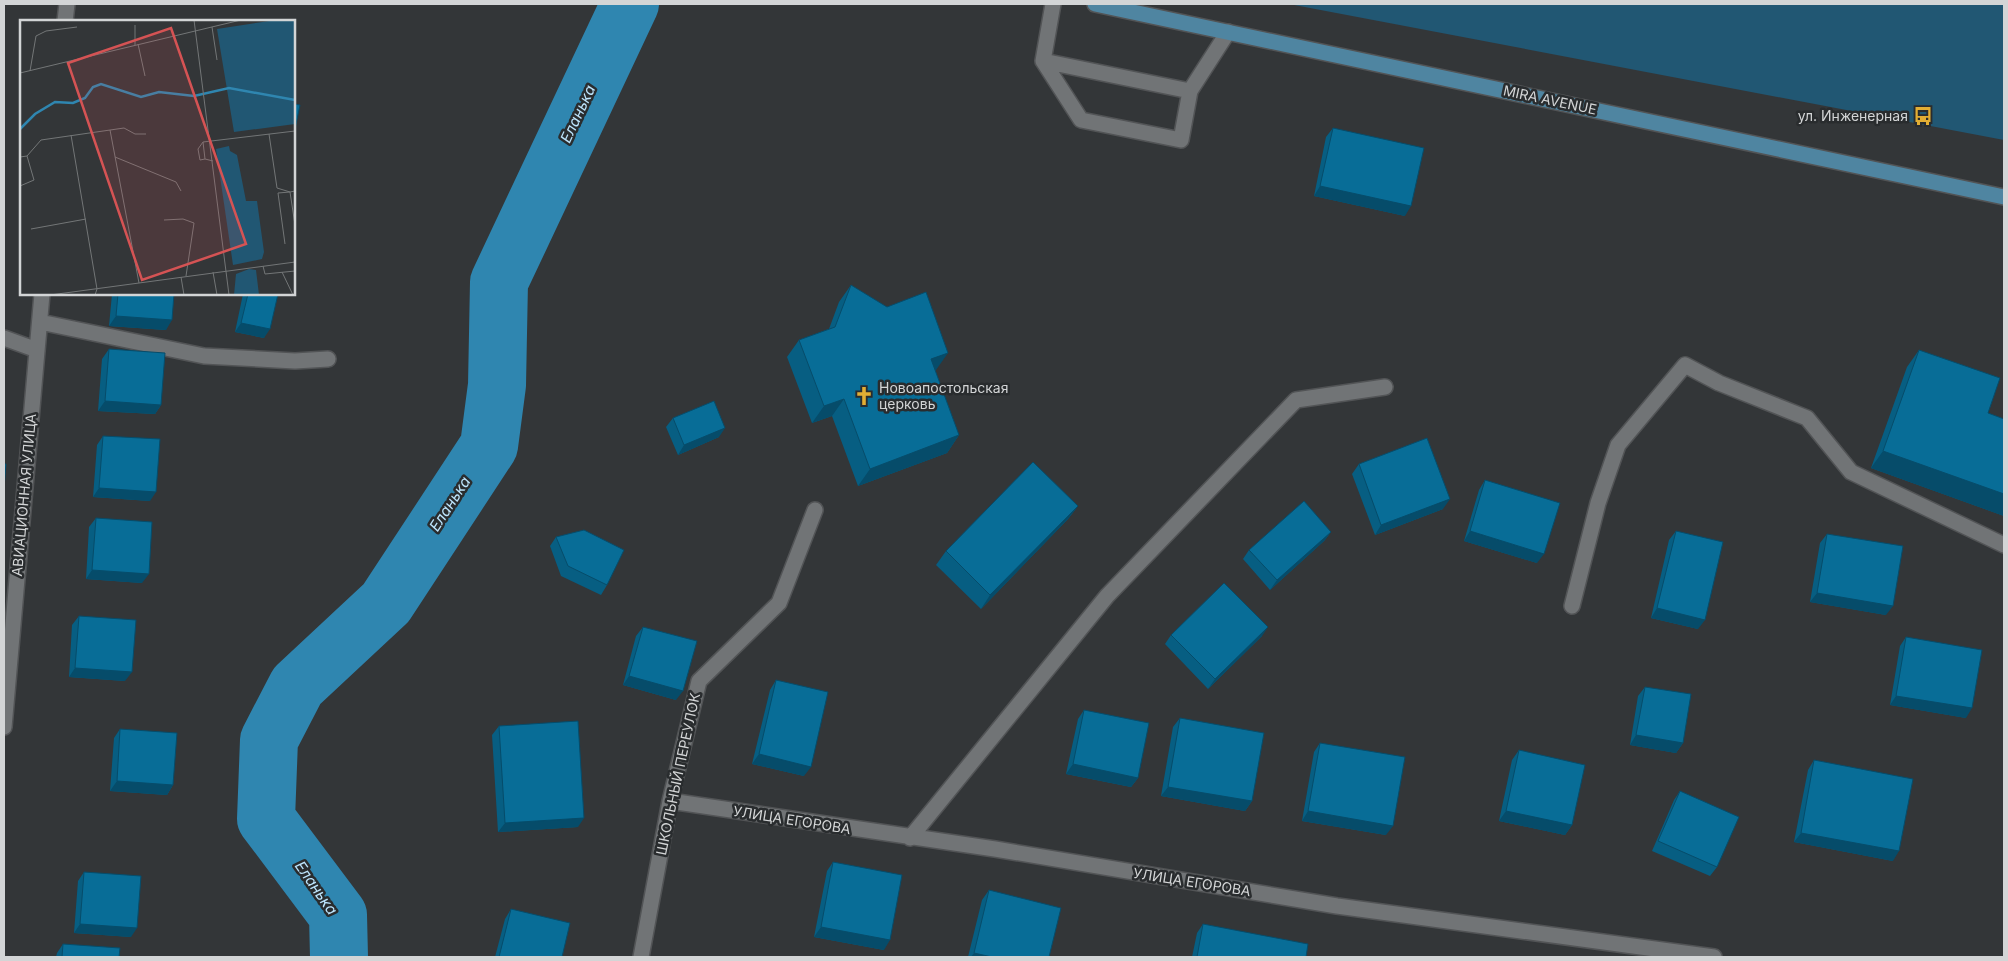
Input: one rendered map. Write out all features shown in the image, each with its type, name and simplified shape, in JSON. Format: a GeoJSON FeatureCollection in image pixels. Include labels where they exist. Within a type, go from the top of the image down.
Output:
{"type":"FeatureCollection","features":[{"type":"Feature","properties":{"kind":"main road","name":"MIRA AVENUE"},"geometry":{"type":"LineString","coordinates":[[1095,4],[2004,197]]}},
{"type":"Feature","properties":{"kind":"street"},"geometry":{"type":"LineString","coordinates":[[65,20],[67,4]]}},
{"type":"Feature","properties":{"kind":"street"},"geometry":{"type":"LineString","coordinates":[[1053,4],[1043,61],[1081,120],[1181,140],[1190,91],[1228,32]]}},
{"type":"Feature","properties":{"kind":"street"},"geometry":{"type":"LineString","coordinates":[[1043,61],[1190,91]]}},
{"type":"Feature","properties":{"kind":"street","name":"АВИАЦИОННАЯ УЛИЦА"},"geometry":{"type":"LineString","coordinates":[[4,727],[42,295]]}},
{"type":"Feature","properties":{"kind":"street"},"geometry":{"type":"LineString","coordinates":[[40,322],[204,356],[295,361],[328,359]]}},
{"type":"Feature","properties":{"kind":"street"},"geometry":{"type":"LineString","coordinates":[[4,338],[37,350]]}},
{"type":"Feature","properties":{"kind":"street"},"geometry":{"type":"LineString","coordinates":[[1572,606],[1598,504],[1618,445],[1685,365],[1719,383],[1807,418],[1851,472],[2004,545]]}},
{"type":"Feature","properties":{"kind":"street"},"geometry":{"type":"LineString","coordinates":[[910,838],[1107,596],[1296,400],[1385,387]]}},
{"type":"Feature","properties":{"kind":"street","name":"ШКОЛЬНЫЙ ПЕРЕУЛОК"},"geometry":{"type":"LineString","coordinates":[[641,957],[670,802],[699,681],[779,603],[815,510]]}},
{"type":"Feature","properties":{"kind":"street","name":"УЛИЦА ЕГОРОВА"},"geometry":{"type":"LineString","coordinates":[[670,802],[995,849],[1337,906],[1714,957]]}},
{"type":"Feature","properties":{"kind":"shaded area"},"geometry":{"type":"Polygon","coordinates":[[[1289,4],[2004,4],[2004,140],[1289,4]]]}},
{"type":"Feature","properties":{"kind":"building"},"geometry":{"type":"Polygon","coordinates":[[[295,104],[300,105],[295,129],[295,104]]]}},
{"type":"Feature","properties":{"kind":"building"},"geometry":{"type":"Polygon","coordinates":[[[1333,128],[1424,148],[1411,206],[1320,186],[1333,128]]]}},
{"type":"Feature","properties":{"kind":"building","name":"Новоапостольская церковь"},"geometry":{"type":"Polygon","coordinates":[[[851,285],[887,307],[926,292],[948,353],[931,359],[959,435],[870,469],[844,399],[824,406],[799,340],[835,327],[851,285]]]}},
{"type":"Feature","properties":{"kind":"building"},"geometry":{"type":"Polygon","coordinates":[[[118,295],[174,295],[172,320],[116,316],[118,295]]]}},
{"type":"Feature","properties":{"kind":"building"},"geometry":{"type":"Polygon","coordinates":[[[248,295],[278,295],[270,329],[241,323],[248,295]]]}},
{"type":"Feature","properties":{"kind":"building"},"geometry":{"type":"Polygon","coordinates":[[[109,349],[165,353],[161,405],[105,401],[109,349]]]}},
{"type":"Feature","properties":{"kind":"building"},"geometry":{"type":"Polygon","coordinates":[[[1919,350],[2000,378],[1988,413],[2004,419],[2004,494],[1883,451],[1919,350]]]}},
{"type":"Feature","properties":{"kind":"building"},"geometry":{"type":"Polygon","coordinates":[[[714,401],[725,428],[684,445],[673,418],[714,401]]]}},
{"type":"Feature","properties":{"kind":"building"},"geometry":{"type":"Polygon","coordinates":[[[103,436],[160,439],[156,492],[99,488],[103,436]]]}},
{"type":"Feature","properties":{"kind":"building"},"geometry":{"type":"Polygon","coordinates":[[[1427,438],[1450,499],[1381,525],[1359,464],[1427,438]]]}},
{"type":"Feature","properties":{"kind":"building"},"geometry":{"type":"Polygon","coordinates":[[[1033,462],[1078,506],[990,595],[946,551],[1033,462]]]}},
{"type":"Feature","properties":{"kind":"building"},"geometry":{"type":"Polygon","coordinates":[[[4,464],[6,464],[4,488],[4,464]]]}},
{"type":"Feature","properties":{"kind":"building"},"geometry":{"type":"Polygon","coordinates":[[[1485,480],[1560,503],[1544,554],[1470,531],[1485,480]]]}},
{"type":"Feature","properties":{"kind":"building"},"geometry":{"type":"Polygon","coordinates":[[[1304,501],[1331,532],[1277,580],[1249,550],[1304,501]]]}},
{"type":"Feature","properties":{"kind":"building"},"geometry":{"type":"Polygon","coordinates":[[[96,518],[152,522],[149,574],[92,570],[96,518]]]}},
{"type":"Feature","properties":{"kind":"building"},"geometry":{"type":"Polygon","coordinates":[[[584,530],[624,550],[607,585],[568,566],[556,537],[584,530]]]}},
{"type":"Feature","properties":{"kind":"building"},"geometry":{"type":"Polygon","coordinates":[[[1676,531],[1723,542],[1705,620],[1657,608],[1676,531]]]}},
{"type":"Feature","properties":{"kind":"building"},"geometry":{"type":"Polygon","coordinates":[[[1827,534],[1903,546],[1893,606],[1817,593],[1827,534]]]}},
{"type":"Feature","properties":{"kind":"building"},"geometry":{"type":"Polygon","coordinates":[[[1224,583],[1268,627],[1215,679],[1171,635],[1224,583]]]}},
{"type":"Feature","properties":{"kind":"building"},"geometry":{"type":"Polygon","coordinates":[[[79,616],[136,620],[132,672],[75,668],[79,616]]]}},
{"type":"Feature","properties":{"kind":"building"},"geometry":{"type":"Polygon","coordinates":[[[643,627],[697,641],[683,691],[629,676],[643,627]]]}},
{"type":"Feature","properties":{"kind":"building"},"geometry":{"type":"Polygon","coordinates":[[[1906,637],[1982,650],[1972,708],[1896,696],[1906,637]]]}},
{"type":"Feature","properties":{"kind":"building"},"geometry":{"type":"Polygon","coordinates":[[[776,680],[828,692],[811,767],[759,754],[776,680]]]}},
{"type":"Feature","properties":{"kind":"building"},"geometry":{"type":"Polygon","coordinates":[[[1645,687],[1691,694],[1683,743],[1636,735],[1645,687]]]}},
{"type":"Feature","properties":{"kind":"building"},"geometry":{"type":"Polygon","coordinates":[[[1084,710],[1149,723],[1138,778],[1073,764],[1084,710]]]}},
{"type":"Feature","properties":{"kind":"building"},"geometry":{"type":"Polygon","coordinates":[[[1180,718],[1264,733],[1252,801],[1168,787],[1180,718]]]}},
{"type":"Feature","properties":{"kind":"building"},"geometry":{"type":"Polygon","coordinates":[[[578,721],[584,818],[505,823],[499,726],[578,721]]]}},
{"type":"Feature","properties":{"kind":"building"},"geometry":{"type":"Polygon","coordinates":[[[120,729],[177,733],[173,785],[117,781],[120,729]]]}},
{"type":"Feature","properties":{"kind":"building"},"geometry":{"type":"Polygon","coordinates":[[[1320,743],[1405,757],[1393,826],[1308,811],[1320,743]]]}},
{"type":"Feature","properties":{"kind":"building"},"geometry":{"type":"Polygon","coordinates":[[[1519,750],[1585,765],[1572,825],[1506,811],[1519,750]]]}},
{"type":"Feature","properties":{"kind":"building"},"geometry":{"type":"Polygon","coordinates":[[[1814,760],[1913,779],[1899,851],[1801,833],[1814,760]]]}},
{"type":"Feature","properties":{"kind":"building"},"geometry":{"type":"Polygon","coordinates":[[[1680,791],[1739,817],[1717,867],[1658,841],[1680,791]]]}},
{"type":"Feature","properties":{"kind":"building"},"geometry":{"type":"Polygon","coordinates":[[[833,862],[902,875],[890,940],[821,927],[833,862]]]}},
{"type":"Feature","properties":{"kind":"building"},"geometry":{"type":"Polygon","coordinates":[[[84,872],[141,876],[137,928],[80,924],[84,872]]]}},
{"type":"Feature","properties":{"kind":"building"},"geometry":{"type":"Polygon","coordinates":[[[989,890],[1061,908],[1049,957],[992,957],[974,953],[989,890]]]}},
{"type":"Feature","properties":{"kind":"building"},"geometry":{"type":"Polygon","coordinates":[[[511,909],[570,923],[562,957],[499,957],[511,909]]]}},
{"type":"Feature","properties":{"kind":"building"},"geometry":{"type":"Polygon","coordinates":[[[1203,924],[1308,944],[1306,957],[1197,957],[1203,924]]]}},
{"type":"Feature","properties":{"kind":"building"},"geometry":{"type":"Polygon","coordinates":[[[63,944],[120,948],[119,957],[62,957],[63,944]]]}},
{"type":"Feature","properties":{"kind":"waterway","name":"Еланька"},"geometry":{"type":"LineString","coordinates":[[339,957],[338,915],[266,819],[269,740],[297,686],[386,603],[489,446],[497,385],[499,282],[630,4]]}},
{"type":"Feature","properties":{"kind":"place","name":"ул. Инженерная"},"geometry":{"type":"Point","coordinates":[1923,116]}},
{"type":"Feature","properties":{"kind":"place","name":"Новоапостольская церковь"},"geometry":{"type":"Point","coordinates":[864,396]}}]}
